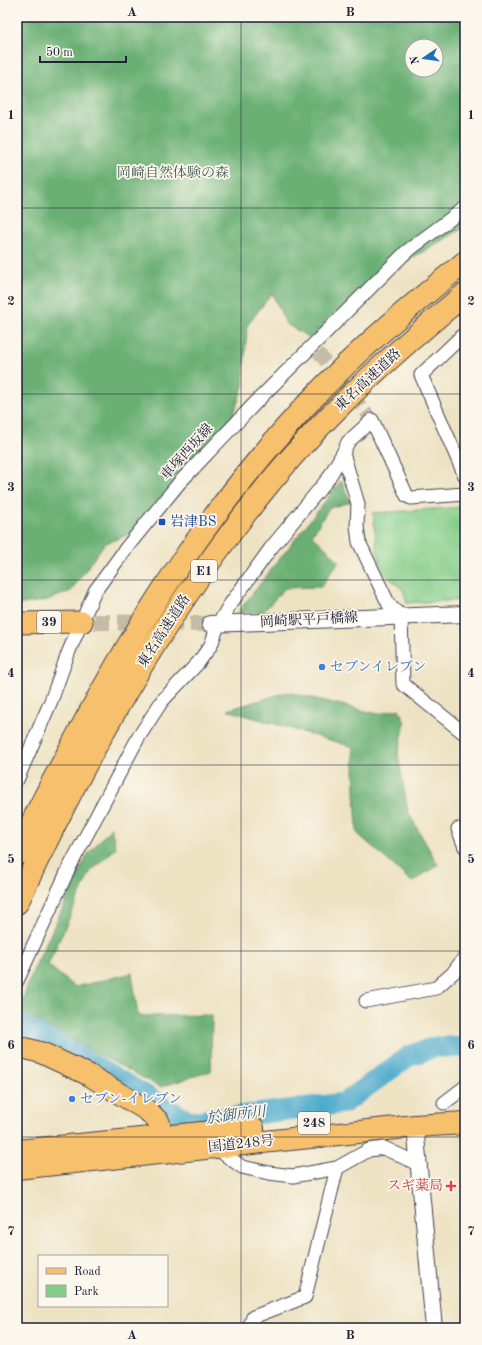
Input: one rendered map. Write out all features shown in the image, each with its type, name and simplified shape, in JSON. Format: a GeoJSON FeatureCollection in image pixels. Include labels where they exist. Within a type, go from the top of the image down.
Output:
{"type":"FeatureCollection","features":[{"type":"Feature","properties":{"kind":"highway","name":"東名高速道路"},"geometry":{"type":"LineString","coordinates":[[17,854],[30,824],[112,669],[192,544],[243,478],[283,430],[321,390],[365,346],[465,262]]}},
{"type":"Feature","properties":{"kind":"highway","name":"東名高速道路"},"geometry":{"type":"LineString","coordinates":[[17,903],[98,738],[135,674],[220,547],[260,494],[336,410],[392,357],[465,294]]}},
{"type":"Feature","properties":{"kind":"highway","name":"国道248号"},"geometry":{"type":"LineString","coordinates":[[17,1168],[165,1144],[465,1109]]}},
{"type":"Feature","properties":{"kind":"highway","name":"国道248号"},"geometry":{"type":"LineString","coordinates":[[17,1151],[165,1144],[465,1123]]}},
{"type":"Feature","properties":{"kind":"main road","name":"39"},"geometry":{"type":"LineString","coordinates":[[17,623],[88,622]]}},
{"type":"Feature","properties":{"kind":"main road"},"geometry":{"type":"LineString","coordinates":[[17,1046],[42,1053],[83,1072],[148,1111],[159,1122],[165,1144]]}},
{"type":"Feature","properties":{"kind":"street","name":"車塚西坂線"},"geometry":{"type":"LineString","coordinates":[[17,780],[51,701],[69,651],[88,622],[95,592],[127,547],[179,483],[315,349],[406,252],[465,208]]}},
{"type":"Feature","properties":{"kind":"street"},"geometry":{"type":"LineString","coordinates":[[465,333],[421,375],[465,476]]}},
{"type":"Feature","properties":{"kind":"street"},"geometry":{"type":"LineString","coordinates":[[17,981],[69,868],[138,738],[162,701],[198,663],[211,645],[214,624],[271,548],[328,478],[348,442],[372,420],[407,496],[411,498],[465,494]]}},
{"type":"Feature","properties":{"kind":"street"},"geometry":{"type":"LineString","coordinates":[[343,453],[358,504],[357,526],[359,542],[389,605],[401,616],[403,684],[465,734]]}},
{"type":"Feature","properties":{"kind":"street","name":"岡崎駅平戸橋線"},"geometry":{"type":"LineString","coordinates":[[214,624],[465,614]]}},
{"type":"Feature","properties":{"kind":"street"},"geometry":{"type":"LineString","coordinates":[[458,829],[465,848]]}},
{"type":"Feature","properties":{"kind":"street"},"geometry":{"type":"LineString","coordinates":[[366,1002],[436,988],[453,974],[465,957]]}},
{"type":"Feature","properties":{"kind":"street"},"geometry":{"type":"LineString","coordinates":[[444,1103],[465,1087]]}},
{"type":"Feature","properties":{"kind":"street"},"geometry":{"type":"LineString","coordinates":[[415,1126],[420,1165],[434,1328]]}},
{"type":"Feature","properties":{"kind":"street"},"geometry":{"type":"LineString","coordinates":[[224,1154],[242,1167],[269,1173],[293,1176],[337,1168],[369,1150],[384,1148],[420,1165]]}},
{"type":"Feature","properties":{"kind":"street"},"geometry":{"type":"LineString","coordinates":[[249,1328],[253,1317],[305,1297],[337,1168]]}},
{"type":"Feature","properties":{"kind":"green space","name":"岡崎自然体験の森"},"geometry":{"type":"Polygon","coordinates":[[[17,17],[465,17],[465,227],[383,275],[319,343],[286,324],[272,293],[247,326],[243,386],[229,429],[190,482],[148,527],[104,544],[71,591],[48,600],[17,605],[17,17]]]}},
{"type":"Feature","properties":{"kind":"green space"},"geometry":{"type":"Polygon","coordinates":[[[341,481],[351,502],[329,508],[312,535],[339,561],[321,587],[285,588],[263,612],[238,612],[341,481]]]}},
{"type":"Feature","properties":{"kind":"green space"},"geometry":{"type":"Polygon","coordinates":[[[464,507],[465,600],[407,603],[403,590],[383,572],[377,551],[373,513],[464,507]]]}},
{"type":"Feature","properties":{"kind":"green space"},"geometry":{"type":"Polygon","coordinates":[[[288,692],[378,714],[399,709],[405,723],[398,754],[408,812],[438,865],[412,882],[357,833],[353,747],[227,710],[288,692]]]}},
{"type":"Feature","properties":{"kind":"green space"},"geometry":{"type":"Polygon","coordinates":[[[111,828],[116,848],[90,872],[48,965],[75,987],[132,973],[138,1016],[212,1015],[211,1071],[160,1087],[19,1011],[32,973],[88,854],[111,828]]]}},
{"type":"Feature","properties":{"kind":"waterway","name":"於御所川"},"geometry":{"type":"LineString","coordinates":[[17,1023],[81,1057],[190,1122],[344,1103],[409,1056],[435,1047],[465,1047]]}},
{"type":"Feature","properties":{"kind":"tunnel"},"geometry":{"type":"LineString","coordinates":[[318,352],[372,420]]}},
{"type":"Feature","properties":{"kind":"tunnel"},"geometry":{"type":"LineString","coordinates":[[94,622],[210,624]]}},
{"type":"Feature","properties":{"kind":"place","name":"岩津BS"},"geometry":{"type":"Point","coordinates":[162,522]}},
{"type":"Feature","properties":{"kind":"place","name":"セブンイレブン"},"geometry":{"type":"Point","coordinates":[322,667]}},
{"type":"Feature","properties":{"kind":"place","name":"セブン-イレブン"},"geometry":{"type":"Point","coordinates":[72,1099]}},
{"type":"Feature","properties":{"kind":"place","name":"スギ薬局"},"geometry":{"type":"Point","coordinates":[451,1186]}}]}
